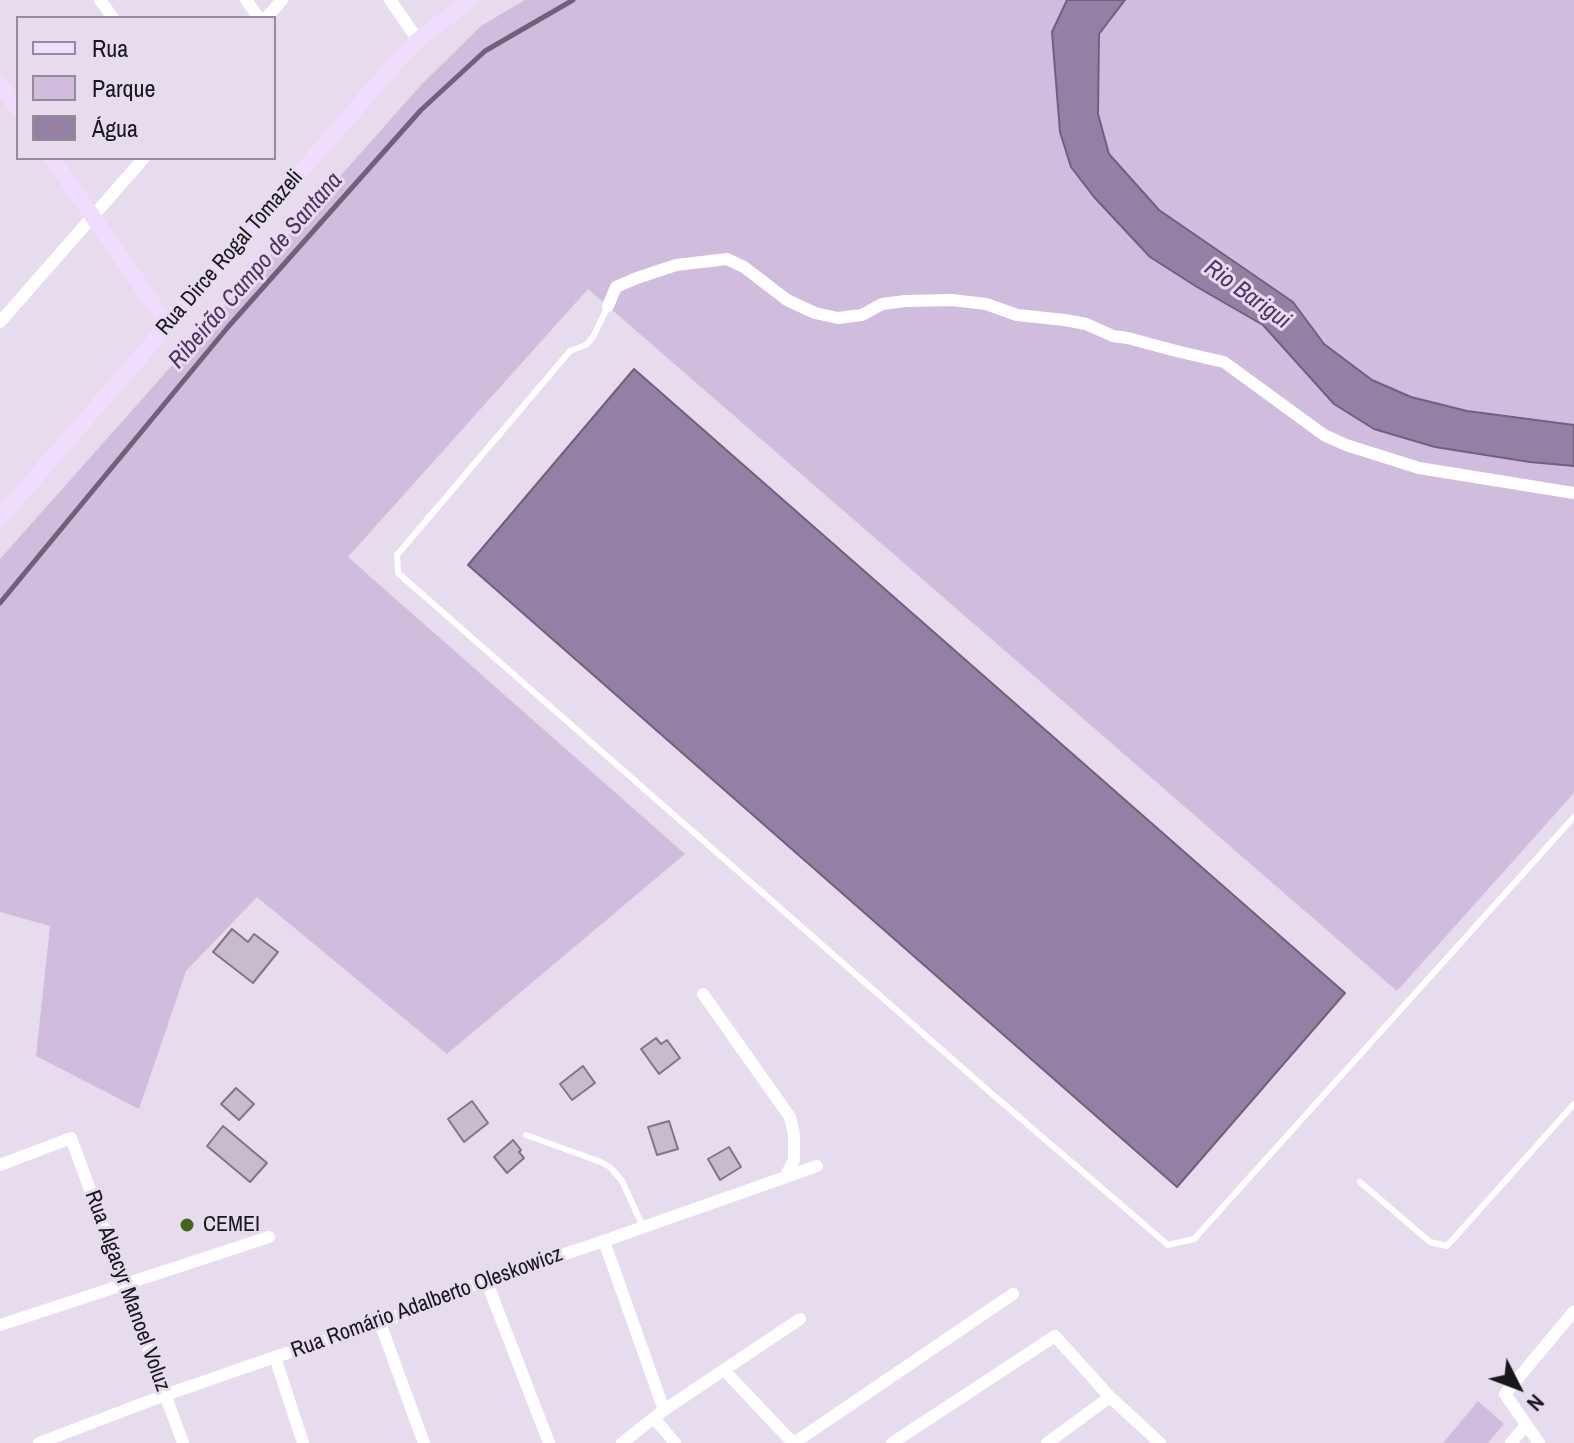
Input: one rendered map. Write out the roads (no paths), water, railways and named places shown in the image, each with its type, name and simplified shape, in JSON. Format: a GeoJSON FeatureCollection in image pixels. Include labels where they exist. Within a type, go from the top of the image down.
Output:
{"type":"FeatureCollection","features":[{"type":"Feature","properties":{"kind":"street"},"geometry":{"type":"LineString","coordinates":[[268,16],[282,0]]}},
{"type":"Feature","properties":{"kind":"street"},"geometry":{"type":"LineString","coordinates":[[390,0],[418,40]]}},
{"type":"Feature","properties":{"kind":"street","name":"Rua Dirce Rogal Tomazeli"},"geometry":{"type":"LineString","coordinates":[[0,518],[400,58],[470,0]]}},
{"type":"Feature","properties":{"kind":"street"},"geometry":{"type":"LineString","coordinates":[[0,84],[16,106]]}},
{"type":"Feature","properties":{"kind":"street"},"geometry":{"type":"LineString","coordinates":[[53,160],[168,325]]}},
{"type":"Feature","properties":{"kind":"street"},"geometry":{"type":"LineString","coordinates":[[1,318],[142,160]]}},
{"type":"Feature","properties":{"kind":"street"},"geometry":{"type":"LineString","coordinates":[[608,306],[616,287],[637,278],[676,265],[727,259],[744,267],[787,300],[815,313],[838,318],[862,315],[882,304],[905,301],[952,300],[986,304],[1017,315],[1086,324],[1113,336],[1224,362],[1324,435],[1404,464],[1574,493]]}},
{"type":"Feature","properties":{"kind":"street"},"geometry":{"type":"LineString","coordinates":[[703,994],[790,1117],[794,1134],[794,1160],[785,1177]]}},
{"type":"Feature","properties":{"kind":"street","name":"Rua Algacyr Manoel Voluz"},"geometry":{"type":"LineString","coordinates":[[0,1165],[71,1138],[183,1443]]}},
{"type":"Feature","properties":{"kind":"street","name":"Rua Romário Adalberto Oleskowicz"},"geometry":{"type":"LineString","coordinates":[[39,1443],[64,1438],[165,1395],[380,1323],[486,1280],[817,1166]]}},
{"type":"Feature","properties":{"kind":"street"},"geometry":{"type":"LineString","coordinates":[[0,1325],[269,1237]]}},
{"type":"Feature","properties":{"kind":"street"},"geometry":{"type":"LineString","coordinates":[[604,1241],[659,1414],[675,1443]]}},
{"type":"Feature","properties":{"kind":"street"},"geometry":{"type":"LineString","coordinates":[[486,1280],[549,1443]]}},
{"type":"Feature","properties":{"kind":"street"},"geometry":{"type":"LineString","coordinates":[[724,1370],[794,1443],[1013,1294]]}},
{"type":"Feature","properties":{"kind":"street"},"geometry":{"type":"LineString","coordinates":[[1539,1443],[1505,1394],[1574,1311]]}},
{"type":"Feature","properties":{"kind":"street"},"geometry":{"type":"LineString","coordinates":[[622,1443],[659,1414],[800,1319]]}},
{"type":"Feature","properties":{"kind":"street"},"geometry":{"type":"LineString","coordinates":[[380,1323],[424,1443]]}},
{"type":"Feature","properties":{"kind":"street"},"geometry":{"type":"LineString","coordinates":[[892,1443],[1055,1336],[1110,1397],[1160,1443]]}},
{"type":"Feature","properties":{"kind":"street"},"geometry":{"type":"LineString","coordinates":[[275,1357],[303,1443]]}},
{"type":"Feature","properties":{"kind":"street"},"geometry":{"type":"LineString","coordinates":[[1047,1443],[1110,1397]]}},
{"type":"Feature","properties":{"kind":"street"},"geometry":{"type":"LineString","coordinates":[[1511,1443],[1526,1425]]}},
{"type":"Feature","properties":{"kind":"lane"},"geometry":{"type":"LineString","coordinates":[[608,306],[593,337],[586,345],[570,351],[397,555],[398,573],[1168,1245],[1194,1239],[1574,817]]}},
{"type":"Feature","properties":{"kind":"lane"},"geometry":{"type":"LineString","coordinates":[[1360,1182],[1430,1242],[1447,1246],[1574,1104]]}},
{"type":"Feature","properties":{"kind":"lane"},"geometry":{"type":"LineString","coordinates":[[526,1135],[610,1167],[622,1181],[643,1227]]}},
{"type":"Feature","properties":{"kind":"water","name":"Rio Barigui"},"geometry":{"type":"Polygon","coordinates":[[[1067,0],[1125,0],[1099,34],[1098,114],[1109,154],[1159,210],[1293,302],[1324,344],[1372,380],[1411,397],[1467,411],[1574,425],[1574,466],[1435,447],[1374,429],[1334,404],[1263,325],[1150,257],[1094,197],[1071,167],[1060,132],[1052,32],[1067,0]]]}},
{"type":"Feature","properties":{"kind":"water"},"geometry":{"type":"Polygon","coordinates":[[[634,369],[1345,993],[1177,1187],[468,565],[634,369]]]}},
{"type":"Feature","properties":{"kind":"waterway","name":"Ribeirão Campo de Santana"},"geometry":{"type":"LineString","coordinates":[[0,603],[228,327],[421,110],[485,51],[573,0]]}},
{"type":"Feature","properties":{"kind":"place","name":"CEMEI"},"geometry":{"type":"Point","coordinates":[187,1225]}}]}
